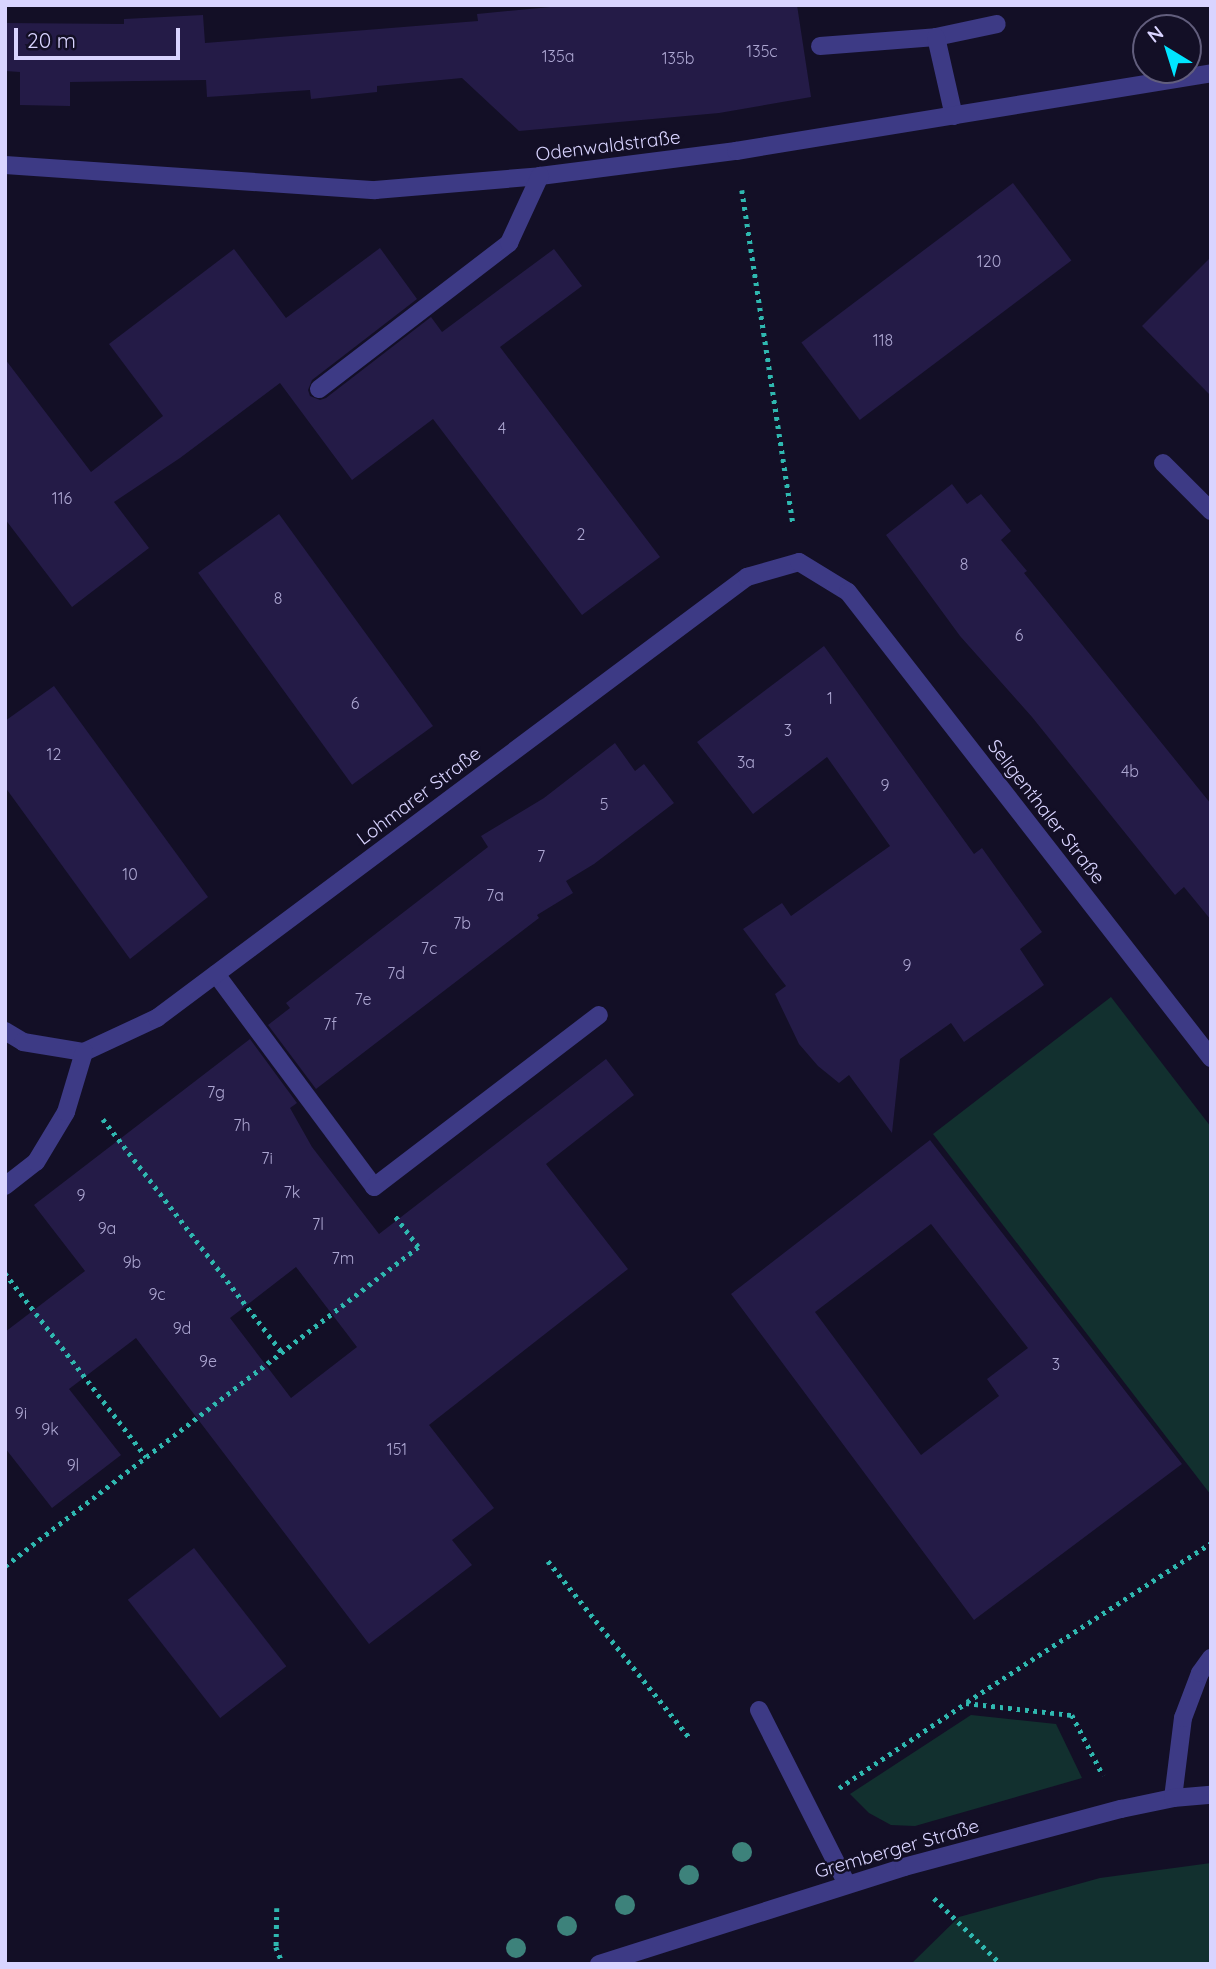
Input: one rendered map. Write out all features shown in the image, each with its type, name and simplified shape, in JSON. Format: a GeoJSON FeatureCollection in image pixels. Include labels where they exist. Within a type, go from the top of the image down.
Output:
{"type":"FeatureCollection","features":[{"type":"Feature","properties":{"kind":"street"},"geometry":{"type":"LineString","coordinates":[[820,46],[936,37],[997,24]]}},
{"type":"Feature","properties":{"kind":"street"},"geometry":{"type":"LineString","coordinates":[[936,37],[954,116]]}},
{"type":"Feature","properties":{"kind":"street","name":"Odenwaldstraße"},"geometry":{"type":"LineString","coordinates":[[5,165],[375,190],[540,176],[736,151],[1211,73]]}},
{"type":"Feature","properties":{"kind":"street"},"geometry":{"type":"LineString","coordinates":[[319,389],[509,243],[540,176]]}},
{"type":"Feature","properties":{"kind":"street"},"geometry":{"type":"LineString","coordinates":[[1163,463],[1211,511]]}},
{"type":"Feature","properties":{"kind":"street","name":"Seligenthaler Straße"},"geometry":{"type":"LineString","coordinates":[[799,562],[848,592],[1211,1058]]}},
{"type":"Feature","properties":{"kind":"street","name":"Lohmarer Straße"},"geometry":{"type":"LineString","coordinates":[[84,1052],[156,1018],[747,576],[799,562]]}},
{"type":"Feature","properties":{"kind":"street"},"geometry":{"type":"LineString","coordinates":[[216,974],[374,1187],[599,1015]]}},
{"type":"Feature","properties":{"kind":"street"},"geometry":{"type":"LineString","coordinates":[[5,1031],[23,1042],[84,1052],[66,1112],[36,1163],[5,1186]]}},
{"type":"Feature","properties":{"kind":"street"},"geometry":{"type":"LineString","coordinates":[[1173,1798],[1182,1718],[1200,1673],[1211,1658]]}},
{"type":"Feature","properties":{"kind":"street"},"geometry":{"type":"LineString","coordinates":[[759,1710],[847,1884]]}},
{"type":"Feature","properties":{"kind":"street","name":"Gremberger Straße"},"geometry":{"type":"LineString","coordinates":[[599,1964],[904,1867],[1121,1809],[1173,1798],[1211,1795]]}},
{"type":"Feature","properties":{"kind":"path"},"geometry":{"type":"LineString","coordinates":[[736,151],[799,562]]}},
{"type":"Feature","properties":{"kind":"path"},"geometry":{"type":"LineString","coordinates":[[75,1082],[282,1352]]}},
{"type":"Feature","properties":{"kind":"path"},"geometry":{"type":"LineString","coordinates":[[5,1566],[418,1247],[374,1187]]}},
{"type":"Feature","properties":{"kind":"path"},"geometry":{"type":"LineString","coordinates":[[5,1273],[146,1457]]}},
{"type":"Feature","properties":{"kind":"path"},"geometry":{"type":"LineString","coordinates":[[809,1808],[1211,1543]]}},
{"type":"Feature","properties":{"kind":"path"},"geometry":{"type":"LineString","coordinates":[[548,1561],[690,1738]]}},
{"type":"Feature","properties":{"kind":"path"},"geometry":{"type":"LineString","coordinates":[[966,1703],[1072,1715],[1121,1809]]}},
{"type":"Feature","properties":{"kind":"path"},"geometry":{"type":"LineString","coordinates":[[904,1867],[1001,1964]]}},
{"type":"Feature","properties":{"kind":"path"},"geometry":{"type":"LineString","coordinates":[[277,1908],[276,1947],[283,1964]]}},
{"type":"Feature","properties":{"kind":"green space"},"geometry":{"type":"Polygon","coordinates":[[[1111,997],[1211,1127],[1211,1495],[933,1134],[1111,997]]]}},
{"type":"Feature","properties":{"kind":"green space"},"geometry":{"type":"Polygon","coordinates":[[[971,1715],[1056,1724],[1082,1778],[915,1826],[891,1825],[869,1813],[850,1794],[971,1715]]]}},
{"type":"Feature","properties":{"kind":"green space"},"geometry":{"type":"Polygon","coordinates":[[[1211,1863],[1211,1964],[911,1964],[959,1917],[1100,1878],[1211,1863]]]}},
{"type":"Feature","properties":{"kind":"building"},"geometry":{"type":"Polygon","coordinates":[[[572,5],[797,5],[811,97],[719,113],[519,131],[462,78],[377,86],[377,92],[311,99],[310,90],[207,97],[206,80],[70,82],[70,106],[20,105],[20,72],[5,71],[5,23],[124,24],[124,19],[203,15],[205,43],[478,21],[477,14],[572,5]]]}},
{"type":"Feature","properties":{"kind":"building"},"geometry":{"type":"Polygon","coordinates":[[[1013,183],[1071,260],[860,420],[801,342],[1013,183]]]}},
{"type":"Feature","properties":{"kind":"building"},"geometry":{"type":"Polygon","coordinates":[[[380,248],[417,299],[312,380],[308,390],[310,396],[320,400],[326,398],[431,317],[442,332],[554,249],[582,286],[500,347],[660,557],[582,615],[433,419],[352,480],[280,383],[180,458],[114,502],[149,548],[72,607],[5,519],[5,359],[91,472],[163,416],[109,344],[234,249],[286,318],[380,248]]]}},
{"type":"Feature","properties":{"kind":"building"},"geometry":{"type":"Polygon","coordinates":[[[1211,257],[1211,396],[1142,326],[1211,257]]]}},
{"type":"Feature","properties":{"kind":"building"},"geometry":{"type":"Polygon","coordinates":[[[952,484],[967,504],[981,494],[1011,531],[1001,540],[1027,571],[1024,573],[1211,804],[1211,920],[1184,887],[1175,895],[1032,717],[960,636],[886,535],[952,484]]]}},
{"type":"Feature","properties":{"kind":"building"},"geometry":{"type":"Polygon","coordinates":[[[279,514],[433,726],[352,785],[198,573],[279,514]]]}},
{"type":"Feature","properties":{"kind":"building"},"geometry":{"type":"Polygon","coordinates":[[[824,646],[974,854],[982,848],[1042,932],[1020,949],[1044,985],[964,1042],[951,1023],[900,1059],[892,1133],[849,1075],[839,1083],[818,1066],[799,1044],[775,994],[786,986],[743,929],[782,903],[791,916],[890,846],[827,757],[753,814],[697,742],[824,646]]]}},
{"type":"Feature","properties":{"kind":"building"},"geometry":{"type":"Polygon","coordinates":[[[54,686],[208,897],[130,959],[5,787],[5,721],[54,686]]]}},
{"type":"Feature","properties":{"kind":"building"},"geometry":{"type":"Polygon","coordinates":[[[615,743],[635,771],[644,764],[674,803],[594,864],[566,881],[573,893],[537,915],[539,918],[316,1089],[268,1025],[290,1008],[286,1003],[488,847],[481,836],[544,798],[615,743]]]}},
{"type":"Feature","properties":{"kind":"building"},"geometry":{"type":"Polygon","coordinates":[[[250,1039],[297,1103],[290,1108],[312,1147],[379,1234],[606,1059],[634,1095],[546,1164],[628,1269],[429,1425],[494,1508],[452,1540],[472,1565],[369,1644],[136,1338],[69,1389],[121,1455],[52,1508],[5,1448],[5,1332],[85,1271],[34,1205],[250,1039]],[[296,1267],[230,1318],[291,1398],[357,1347],[296,1267]]]}},
{"type":"Feature","properties":{"kind":"building"},"geometry":{"type":"Polygon","coordinates":[[[930,1140],[1182,1464],[974,1620],[731,1294],[930,1140]],[[931,1224],[815,1312],[921,1455],[999,1396],[987,1379],[1028,1348],[931,1224]]]}},
{"type":"Feature","properties":{"kind":"building"},"geometry":{"type":"Polygon","coordinates":[[[194,1548],[286,1666],[220,1718],[128,1600],[194,1548]]]}}]}
